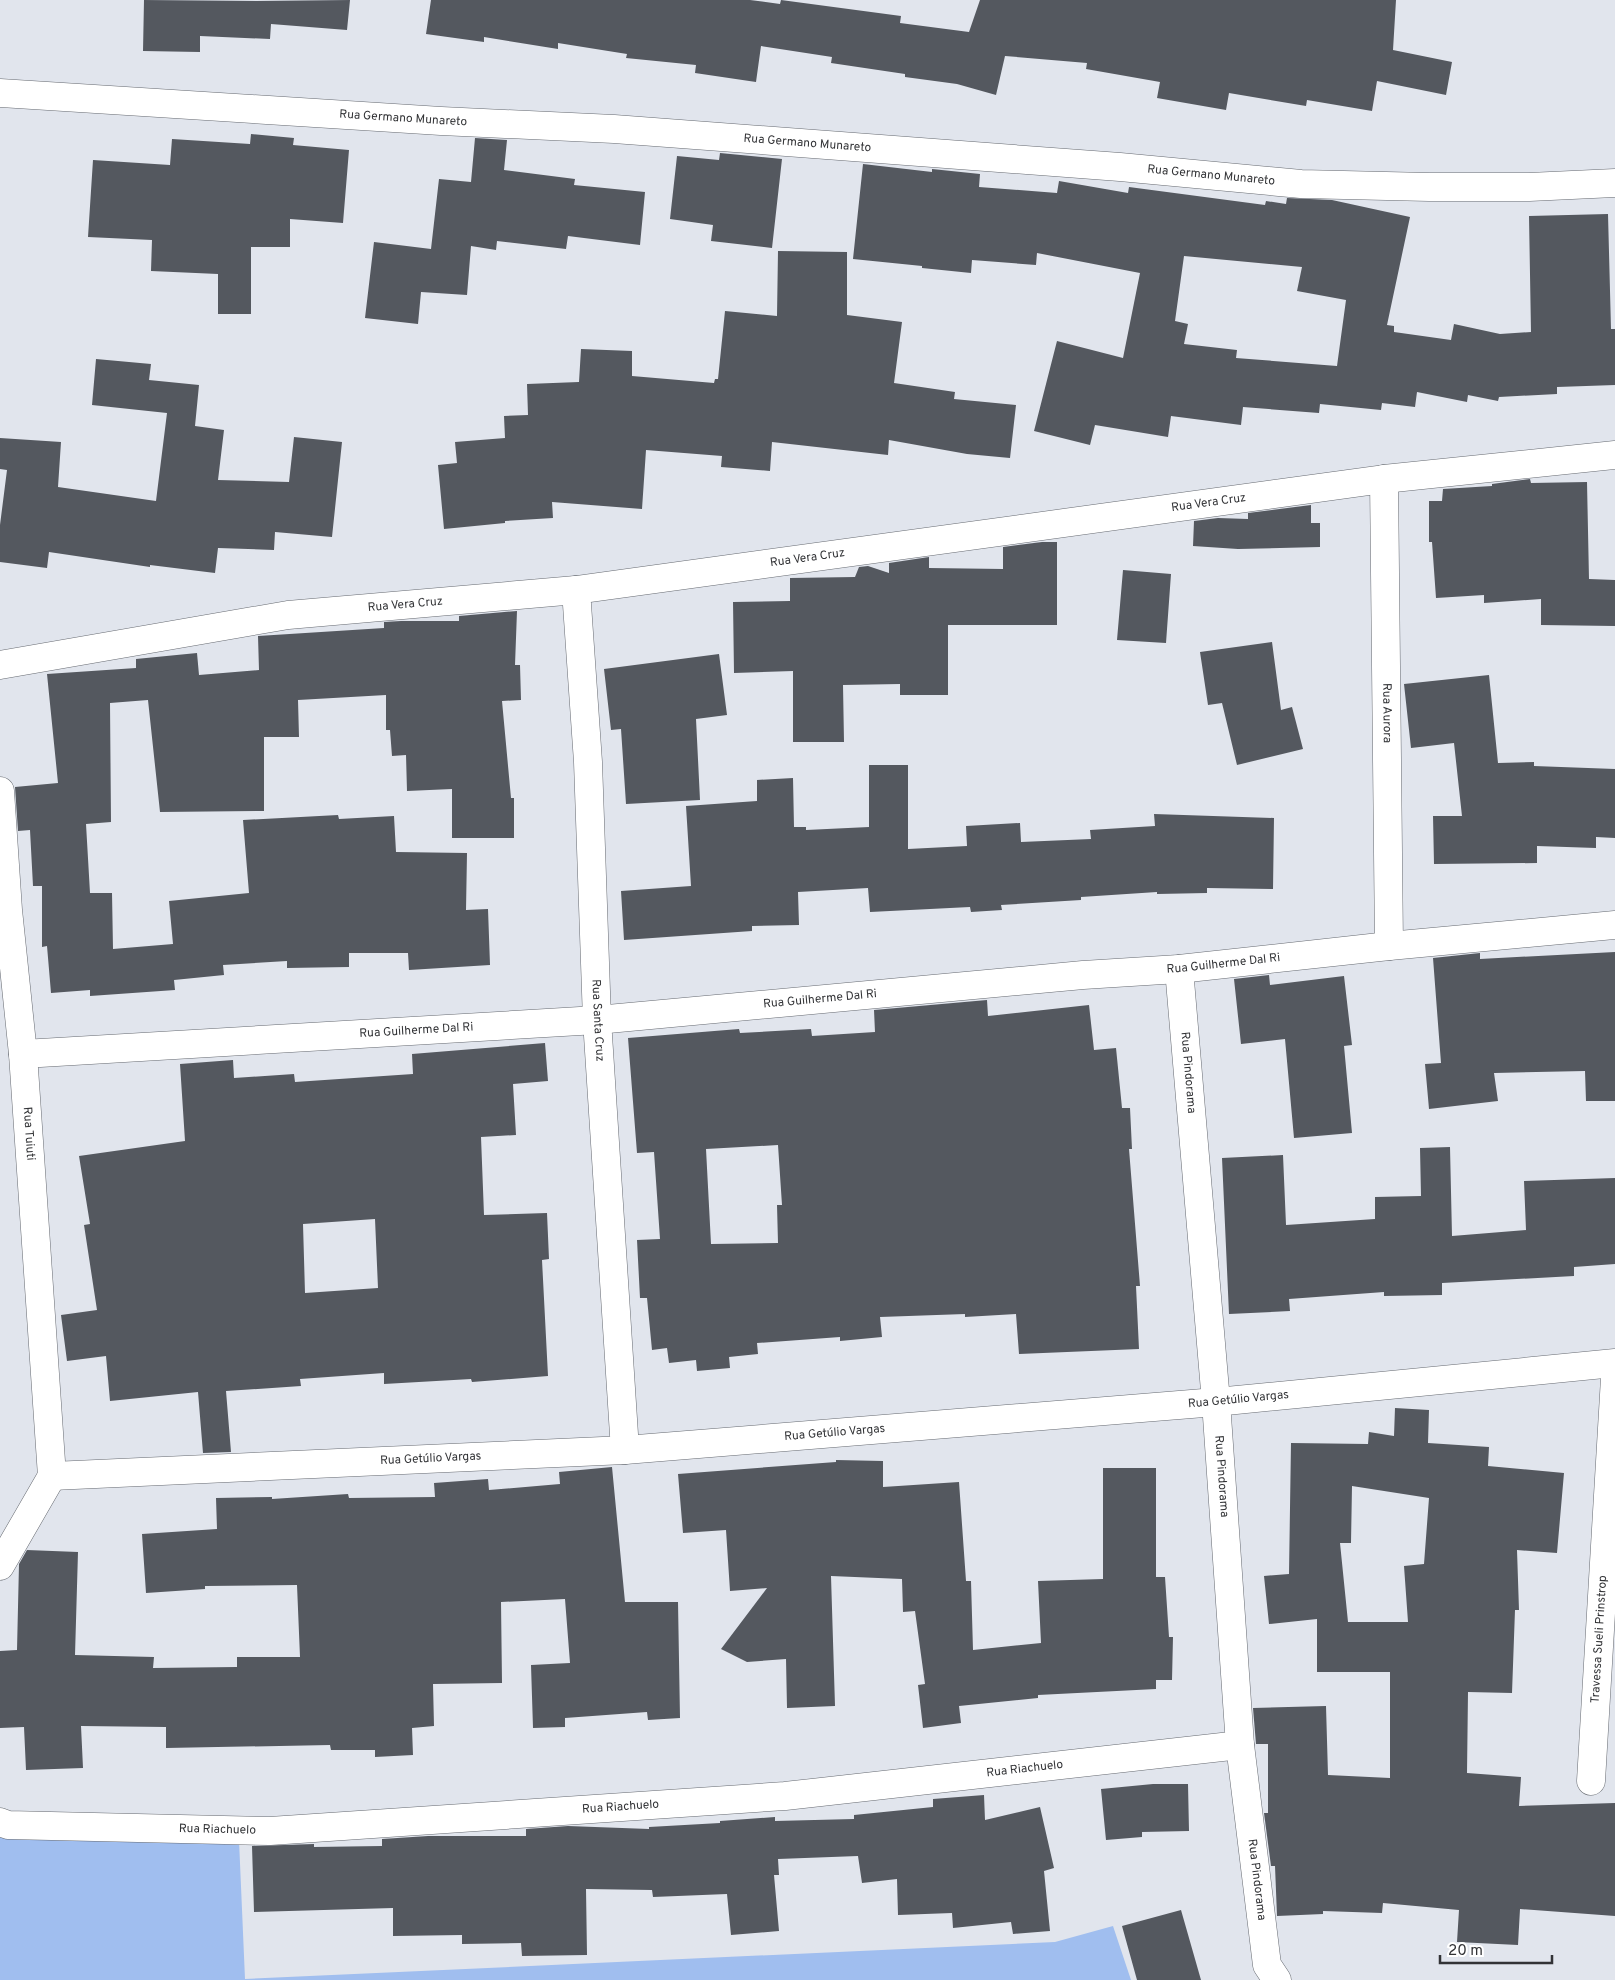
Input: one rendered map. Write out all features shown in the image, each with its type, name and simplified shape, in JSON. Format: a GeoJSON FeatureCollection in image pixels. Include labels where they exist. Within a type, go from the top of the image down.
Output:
{"type":"FeatureCollection","features":[{"type":"Feature","properties":{"kind":"street","name":"Rua Germano Munareto"},"geometry":{"type":"LineString","coordinates":[[0,93],[441,121],[614,129],[1120,168],[1301,184],[1439,187],[1615,183]]}},
{"type":"Feature","properties":{"kind":"street","name":"Rua Vera Cruz"},"geometry":{"type":"LineString","coordinates":[[0,665],[288,615],[576,590],[1384,480],[1615,455]]}},
{"type":"Feature","properties":{"kind":"street","name":"Rua Aurora"},"geometry":{"type":"LineString","coordinates":[[1384,480],[1389,946]]}},
{"type":"Feature","properties":{"kind":"street","name":"Rua Santa Cruz"},"geometry":{"type":"LineString","coordinates":[[576,590],[588,762],[597,1020],[625,1450]]}},
{"type":"Feature","properties":{"kind":"street","name":"Rua Tuiuti"},"geometry":{"type":"LineString","coordinates":[[0,791],[8,910],[23,1054],[52,1476]]}},
{"type":"Feature","properties":{"kind":"street","name":"Rua Guilherme Dal Ri"},"geometry":{"type":"LineString","coordinates":[[23,1054],[597,1020],[1083,975],[1179,969],[1389,946],[1615,925]]}},
{"type":"Feature","properties":{"kind":"street","name":"Rua Pindorama"},"geometry":{"type":"LineString","coordinates":[[1179,969],[1216,1402],[1240,1745],[1267,1965],[1278,1980]]}},
{"type":"Feature","properties":{"kind":"street","name":"Rua Getúlio Vargas"},"geometry":{"type":"LineString","coordinates":[[52,1476],[625,1450],[1216,1402],[1615,1363]]}},
{"type":"Feature","properties":{"kind":"street","name":"Travessa Sueli Prinstrop"},"geometry":{"type":"LineString","coordinates":[[1591,1781],[1615,1378]]}},
{"type":"Feature","properties":{"kind":"street"},"geometry":{"type":"LineString","coordinates":[[0,1566],[52,1476]]}},
{"type":"Feature","properties":{"kind":"street","name":"Rua Riachuelo"},"geometry":{"type":"LineString","coordinates":[[0,1822],[8,1825],[270,1831],[785,1796],[1240,1745]]}},
{"type":"Feature","properties":{"kind":"shaded area"},"geometry":{"type":"Polygon","coordinates":[[[0,1824],[239,1840],[245,1979],[1055,1942],[1113,1926],[1131,1980],[0,1980],[0,1824]]]}},
{"type":"Feature","properties":{"kind":"building"},"geometry":{"type":"Polygon","coordinates":[[[144,0],[350,0],[347,30],[271,24],[270,39],[200,36],[200,52],[143,51],[144,0]]]}},
{"type":"Feature","properties":{"kind":"building"},"geometry":{"type":"Polygon","coordinates":[[[431,0],[750,0],[780,4],[781,0],[901,16],[900,23],[969,32],[980,0],[1396,0],[1393,50],[1452,62],[1446,95],[1377,81],[1372,111],[1307,100],[1306,106],[1229,93],[1226,110],[1157,98],[1160,82],[1086,69],[1087,63],[1005,56],[996,95],[957,84],[905,77],[905,74],[831,63],[832,57],[761,46],[756,82],[695,73],[696,65],[626,58],[627,54],[558,43],[558,49],[484,37],[484,42],[426,34],[431,0]]]}},
{"type":"Feature","properties":{"kind":"building"},"geometry":{"type":"Polygon","coordinates":[[[251,134],[294,138],[293,145],[349,150],[343,223],[290,219],[290,247],[251,247],[251,314],[218,314],[218,274],[151,271],[152,240],[88,237],[93,160],[170,165],[172,139],[250,144],[251,134]]]}},
{"type":"Feature","properties":{"kind":"building"},"geometry":{"type":"Polygon","coordinates":[[[475,138],[507,140],[504,170],[575,179],[574,185],[645,192],[640,245],[568,236],[566,249],[497,241],[496,250],[471,246],[467,295],[421,292],[418,324],[365,318],[374,242],[431,249],[439,179],[471,182],[475,138]]]}},
{"type":"Feature","properties":{"kind":"building"},"geometry":{"type":"Polygon","coordinates":[[[720,153],[782,159],[772,248],[711,241],[713,225],[670,219],[677,156],[719,160],[720,153]]]}},
{"type":"Feature","properties":{"kind":"building"},"geometry":{"type":"Polygon","coordinates":[[[863,164],[932,172],[932,169],[980,174],[979,187],[1057,193],[1059,181],[1128,193],[1129,187],[1265,205],[1266,201],[1286,204],[1287,198],[1332,200],[1410,217],[1387,325],[1394,326],[1394,332],[1451,340],[1454,324],[1500,334],[1531,332],[1529,216],[1608,214],[1611,329],[1615,329],[1615,385],[1557,387],[1557,394],[1499,397],[1498,401],[1468,395],[1467,402],[1417,392],[1415,407],[1382,403],[1381,410],[1320,404],[1319,413],[1243,407],[1241,425],[1171,416],[1168,437],[1095,425],[1090,445],[1034,431],[1057,341],[1123,358],[1140,273],[1037,253],[1036,265],[972,260],[971,273],[853,259],[863,164]],[[1184,256],[1175,321],[1188,324],[1184,344],[1237,350],[1236,358],[1337,366],[1346,300],[1297,291],[1302,267],[1184,256]]]}},
{"type":"Feature","properties":{"kind":"building"},"geometry":{"type":"Polygon","coordinates":[[[778,251],[847,252],[847,315],[902,322],[894,383],[955,392],[954,399],[1016,405],[1010,458],[967,454],[889,440],[888,455],[772,442],[770,471],[721,467],[722,456],[646,450],[642,509],[552,502],[553,518],[505,521],[505,523],[444,529],[438,465],[457,463],[455,442],[505,438],[504,416],[528,415],[527,384],[579,382],[581,349],[632,351],[632,376],[714,383],[715,379],[718,379],[725,311],[777,316],[778,251]]]}},
{"type":"Feature","properties":{"kind":"building"},"geometry":{"type":"Polygon","coordinates":[[[96,359],[151,364],[149,380],[199,385],[195,426],[224,430],[218,480],[289,482],[294,437],[342,442],[332,537],[275,532],[274,550],[218,548],[215,573],[150,565],[150,567],[49,552],[47,568],[0,562],[0,525],[7,470],[0,469],[0,438],[61,442],[58,487],[156,501],[167,413],[92,405],[96,359]]]}},
{"type":"Feature","properties":{"kind":"building"},"geometry":{"type":"Polygon","coordinates":[[[1530,479],[1531,483],[1587,482],[1589,579],[1615,580],[1615,626],[1541,625],[1541,599],[1484,603],[1484,595],[1436,598],[1432,542],[1429,542],[1429,501],[1442,501],[1443,489],[1492,486],[1492,484],[1530,479]]]}},
{"type":"Feature","properties":{"kind":"building"},"geometry":{"type":"Polygon","coordinates":[[[1311,505],[1311,523],[1320,523],[1320,547],[1238,549],[1193,546],[1194,521],[1218,518],[1248,519],[1248,513],[1311,505]]]}},
{"type":"Feature","properties":{"kind":"building"},"geometry":{"type":"Polygon","coordinates":[[[1057,542],[1057,625],[948,625],[948,695],[900,695],[900,684],[843,685],[844,742],[793,742],[793,671],[734,673],[733,602],[790,601],[790,578],[855,577],[859,567],[868,566],[889,573],[889,563],[929,557],[929,568],[1003,569],[1003,547],[1057,542]]]}},
{"type":"Feature","properties":{"kind":"building"},"geometry":{"type":"Polygon","coordinates":[[[1123,570],[1171,574],[1166,643],[1117,640],[1123,570]]]}},
{"type":"Feature","properties":{"kind":"building"},"geometry":{"type":"Polygon","coordinates":[[[517,611],[515,665],[520,665],[521,700],[502,701],[511,798],[514,798],[514,838],[452,838],[452,789],[407,791],[406,755],[392,756],[390,730],[386,730],[386,695],[298,700],[299,737],[264,737],[264,811],[160,812],[148,700],[110,703],[111,822],[86,824],[90,893],[112,893],[113,949],[173,944],[169,901],[249,893],[243,820],[338,815],[339,819],[394,816],[396,852],[467,853],[466,910],[488,909],[490,965],[409,970],[408,953],[349,953],[349,967],[287,968],[287,961],[223,965],[224,975],[174,980],[175,990],[90,996],[90,990],[51,993],[47,946],[42,947],[42,886],[33,886],[30,830],[18,831],[15,787],[58,783],[47,674],[136,668],[136,659],[197,653],[199,675],[259,670],[258,636],[384,628],[384,622],[459,621],[459,616],[517,611]]]}},
{"type":"Feature","properties":{"kind":"building"},"geometry":{"type":"Polygon","coordinates":[[[1272,642],[1281,710],[1292,707],[1303,749],[1237,765],[1222,703],[1208,705],[1200,652],[1272,642]]]}},
{"type":"Feature","properties":{"kind":"building"},"geometry":{"type":"Polygon","coordinates":[[[719,654],[727,715],[696,719],[700,800],[626,804],[621,729],[611,730],[604,669],[719,654]]]}},
{"type":"Feature","properties":{"kind":"building"},"geometry":{"type":"Polygon","coordinates":[[[1489,675],[1498,763],[1534,762],[1534,766],[1615,769],[1615,838],[1596,837],[1596,848],[1537,846],[1537,863],[1434,864],[1433,816],[1462,816],[1454,743],[1411,748],[1404,684],[1489,675]]]}},
{"type":"Feature","properties":{"kind":"building"},"geometry":{"type":"Polygon","coordinates":[[[869,765],[908,765],[908,849],[967,846],[966,826],[1020,823],[1021,842],[1091,839],[1090,830],[1155,826],[1154,814],[1274,818],[1273,889],[1207,888],[1207,893],[1157,894],[1157,892],[1081,897],[1081,900],[1001,905],[1002,910],[971,912],[970,907],[870,912],[868,888],[798,892],[799,925],[752,926],[752,931],[624,940],[621,891],[691,886],[686,806],[757,801],[757,780],[793,778],[794,827],[806,827],[806,830],[869,827],[869,765]]]}},
{"type":"Feature","properties":{"kind":"building"},"geometry":{"type":"Polygon","coordinates":[[[1615,952],[1615,1101],[1586,1101],[1585,1071],[1494,1073],[1498,1101],[1429,1109],[1425,1064],[1441,1063],[1433,958],[1480,953],[1480,959],[1615,952]]]}},
{"type":"Feature","properties":{"kind":"building"},"geometry":{"type":"Polygon","coordinates":[[[1269,975],[1270,985],[1344,976],[1352,1045],[1344,1046],[1352,1133],[1294,1138],[1285,1039],[1241,1044],[1234,979],[1269,975]]]}},
{"type":"Feature","properties":{"kind":"building"},"geometry":{"type":"Polygon","coordinates":[[[987,1000],[988,1016],[1089,1005],[1094,1050],[1116,1048],[1122,1108],[1130,1108],[1132,1149],[1129,1149],[1140,1286],[1136,1286],[1139,1349],[1019,1354],[1016,1314],[965,1317],[965,1314],[880,1317],[882,1337],[840,1341],[840,1337],[757,1343],[758,1354],[729,1357],[730,1368],[697,1371],[696,1360],[669,1363],[667,1348],[652,1350],[647,1298],[640,1298],[637,1240],[660,1239],[654,1152],[637,1153],[628,1038],[739,1029],[740,1033],[811,1029],[812,1036],[875,1032],[874,1010],[987,1000]],[[778,1145],[706,1149],[711,1244],[778,1243],[777,1205],[782,1205],[778,1145]]]}},
{"type":"Feature","properties":{"kind":"building"},"geometry":{"type":"Polygon","coordinates":[[[545,1043],[548,1081],[513,1084],[516,1135],[481,1137],[484,1215],[547,1213],[549,1259],[542,1260],[548,1376],[472,1382],[471,1379],[384,1384],[384,1373],[300,1379],[301,1386],[226,1391],[231,1452],[203,1453],[198,1392],[110,1401],[106,1356],[67,1361],[61,1315],[97,1310],[84,1225],[90,1224],[79,1156],[185,1141],[180,1064],[233,1060],[234,1078],[294,1074],[295,1082],[413,1074],[412,1054],[545,1043]],[[375,1219],[303,1224],[305,1293],[378,1288],[375,1219]]]}},
{"type":"Feature","properties":{"kind":"building"},"geometry":{"type":"Polygon","coordinates":[[[1450,1147],[1452,1236],[1526,1230],[1524,1181],[1615,1178],[1615,1264],[1574,1267],[1574,1276],[1442,1283],[1442,1295],[1384,1296],[1384,1292],[1289,1299],[1290,1311],[1229,1314],[1222,1158],[1283,1155],[1286,1225],[1375,1219],[1375,1197],[1421,1196],[1420,1148],[1450,1147]]]}},
{"type":"Feature","properties":{"kind":"building"},"geometry":{"type":"Polygon","coordinates":[[[1395,1408],[1429,1410],[1428,1443],[1489,1447],[1488,1466],[1564,1473],[1557,1553],[1517,1550],[1519,1610],[1515,1610],[1512,1693],[1468,1692],[1467,1773],[1521,1777],[1519,1806],[1615,1803],[1615,1916],[1520,1909],[1518,1945],[1457,1942],[1459,1910],[1383,1903],[1382,1913],[1323,1911],[1323,1914],[1277,1916],[1275,1866],[1271,1866],[1264,1813],[1268,1813],[1268,1744],[1256,1744],[1253,1708],[1326,1706],[1328,1775],[1390,1778],[1390,1672],[1317,1672],[1317,1619],[1269,1624],[1264,1576],[1289,1574],[1291,1443],[1368,1444],[1369,1432],[1394,1436],[1395,1408]],[[1352,1486],[1351,1543],[1340,1543],[1348,1622],[1408,1622],[1404,1566],[1424,1564],[1429,1498],[1352,1486]]]}},
{"type":"Feature","properties":{"kind":"building"},"geometry":{"type":"Polygon","coordinates":[[[836,1460],[883,1461],[883,1487],[959,1482],[966,1581],[971,1581],[973,1650],[1041,1643],[1038,1581],[1103,1579],[1103,1468],[1156,1468],[1156,1577],[1165,1577],[1169,1637],[1173,1637],[1172,1680],[1156,1680],[1156,1689],[1038,1695],[1038,1698],[959,1706],[961,1723],[923,1728],[918,1685],[925,1684],[915,1611],[903,1612],[902,1579],[831,1576],[835,1706],[787,1708],[786,1659],[747,1662],[721,1649],[767,1588],[730,1591],[726,1530],[683,1533],[678,1474],[836,1462],[836,1460]]]}},
{"type":"Feature","properties":{"kind":"building"},"geometry":{"type":"Polygon","coordinates":[[[612,1467],[625,1602],[678,1602],[680,1718],[648,1720],[647,1712],[565,1718],[565,1727],[533,1728],[531,1665],[570,1663],[565,1599],[501,1602],[502,1683],[433,1684],[434,1726],[412,1728],[413,1755],[375,1757],[375,1750],[331,1750],[330,1745],[166,1748],[166,1727],[81,1726],[83,1768],[26,1770],[24,1727],[0,1728],[0,1651],[17,1650],[19,1564],[27,1550],[78,1552],[75,1655],[154,1657],[153,1668],[237,1667],[237,1657],[300,1657],[297,1585],[205,1586],[205,1589],[146,1593],[142,1534],[217,1529],[216,1498],[272,1497],[272,1499],[348,1494],[349,1498],[435,1497],[434,1483],[488,1479],[489,1490],[560,1484],[559,1472],[612,1467]]]}},
{"type":"Feature","properties":{"kind":"building"},"geometry":{"type":"Polygon","coordinates":[[[1153,1784],[1188,1784],[1189,1831],[1142,1832],[1142,1837],[1106,1840],[1101,1789],[1153,1784]]]}},
{"type":"Feature","properties":{"kind":"building"},"geometry":{"type":"Polygon","coordinates":[[[984,1795],[985,1820],[1040,1807],[1054,1868],[1044,1871],[1050,1931],[1013,1934],[1011,1922],[953,1928],[952,1913],[898,1915],[897,1879],[862,1883],[858,1856],[778,1859],[779,1875],[774,1875],[779,1931],[731,1935],[727,1894],[653,1897],[652,1890],[586,1889],[587,1955],[522,1956],[521,1943],[462,1944],[462,1935],[393,1936],[393,1908],[254,1912],[252,1846],[314,1844],[314,1847],[382,1846],[382,1839],[428,1836],[526,1836],[526,1829],[568,1826],[649,1829],[649,1827],[720,1823],[720,1821],[775,1817],[775,1821],[854,1819],[854,1815],[933,1807],[933,1799],[984,1795]]]}},
{"type":"Feature","properties":{"kind":"building"},"geometry":{"type":"Polygon","coordinates":[[[1181,1910],[1201,1980],[1137,1980],[1122,1926],[1181,1910]]]}}]}
